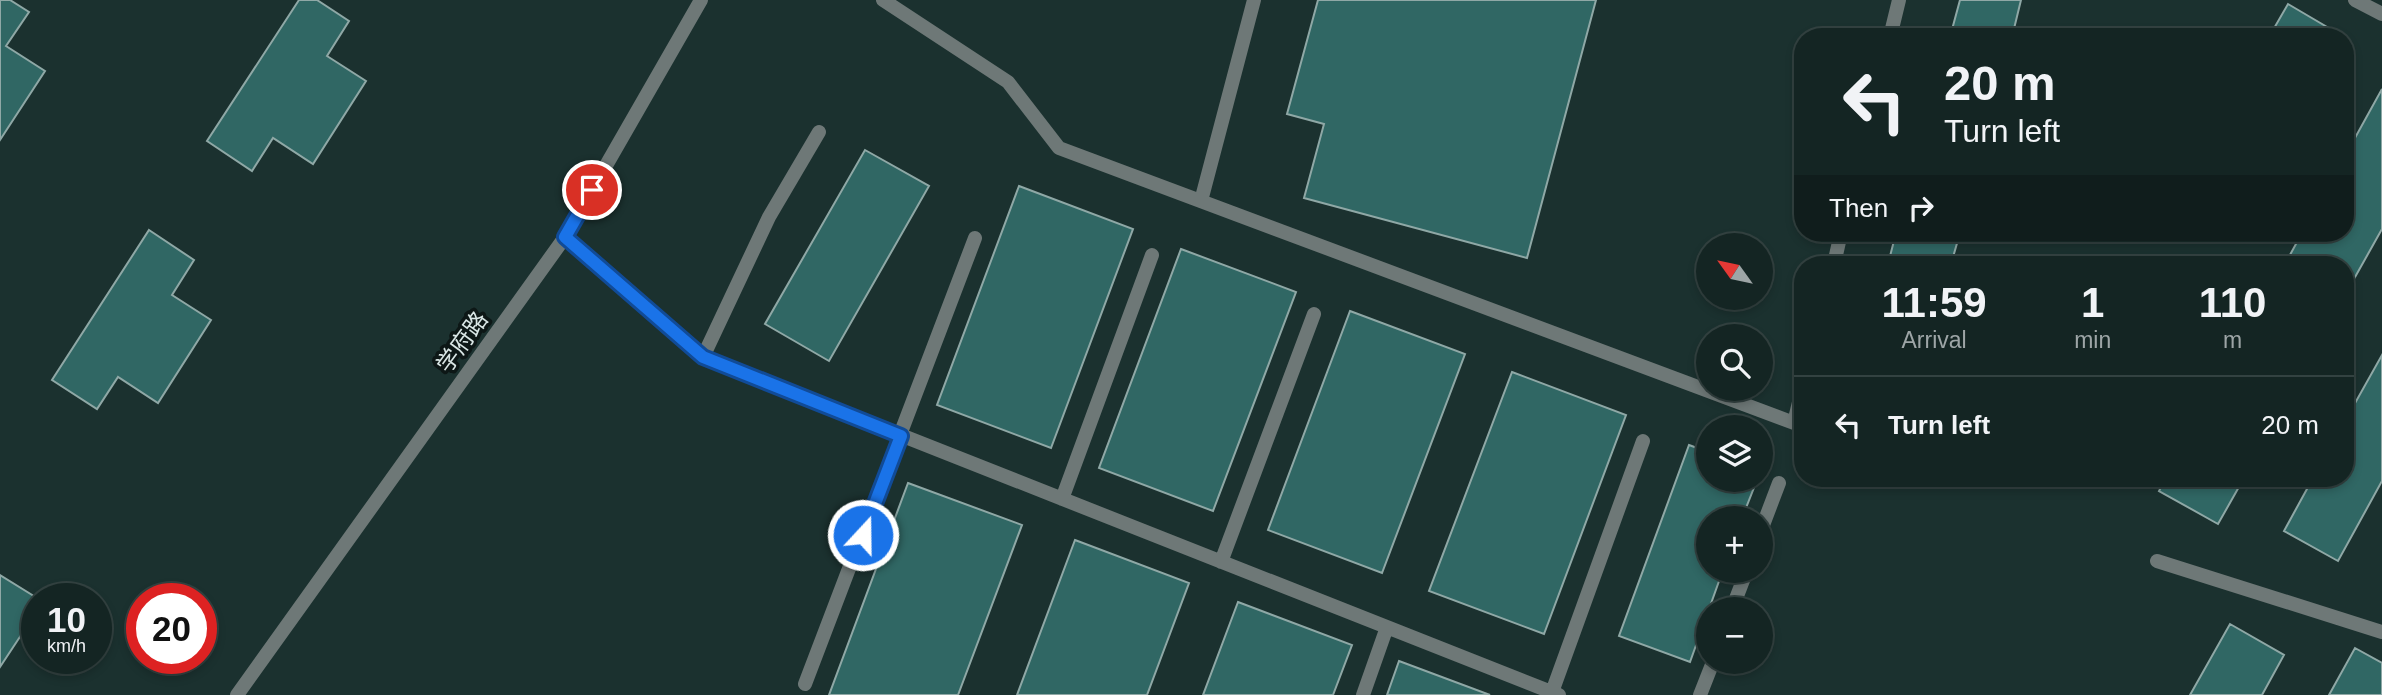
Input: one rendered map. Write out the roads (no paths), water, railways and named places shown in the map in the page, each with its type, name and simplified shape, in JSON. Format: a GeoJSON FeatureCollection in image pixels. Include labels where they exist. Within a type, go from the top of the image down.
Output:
{"type":"FeatureCollection","features":[{"type":"Feature","properties":{"kind":"street","name":"学府路"},"geometry":{"type":"LineString","coordinates":[[237,695],[565,237],[701,0]]}},
{"type":"Feature","properties":{"kind":"street"},"geometry":{"type":"LineString","coordinates":[[883,0],[1008,82],[1059,148],[1794,423]]}},
{"type":"Feature","properties":{"kind":"street"},"geometry":{"type":"LineString","coordinates":[[1201,201],[1254,0]]}},
{"type":"Feature","properties":{"kind":"street"},"geometry":{"type":"LineString","coordinates":[[1892,28],[1899,0]]}},
{"type":"Feature","properties":{"kind":"street"},"geometry":{"type":"LineString","coordinates":[[2355,0],[2382,14]]}},
{"type":"Feature","properties":{"kind":"street"},"geometry":{"type":"LineString","coordinates":[[703,357],[769,217],[819,132]]}},
{"type":"Feature","properties":{"kind":"street"},"geometry":{"type":"LineString","coordinates":[[565,237],[703,357],[1554,694],[1643,441]]}},
{"type":"Feature","properties":{"kind":"street"},"geometry":{"type":"LineString","coordinates":[[805,684],[975,238]]}},
{"type":"Feature","properties":{"kind":"street"},"geometry":{"type":"LineString","coordinates":[[1062,499],[1152,255]]}},
{"type":"Feature","properties":{"kind":"street"},"geometry":{"type":"LineString","coordinates":[[1221,562],[1314,314]]}},
{"type":"Feature","properties":{"kind":"street"},"geometry":{"type":"LineString","coordinates":[[1770,506],[1779,483]]}},
{"type":"Feature","properties":{"kind":"street"},"geometry":{"type":"LineString","coordinates":[[2157,561],[2382,632]]}},
{"type":"Feature","properties":{"kind":"street"},"geometry":{"type":"LineString","coordinates":[[1363,695],[1388,627]]}},
{"type":"Feature","properties":{"kind":"street"},"geometry":{"type":"LineString","coordinates":[[1700,695],[1708,674]]}}]}
